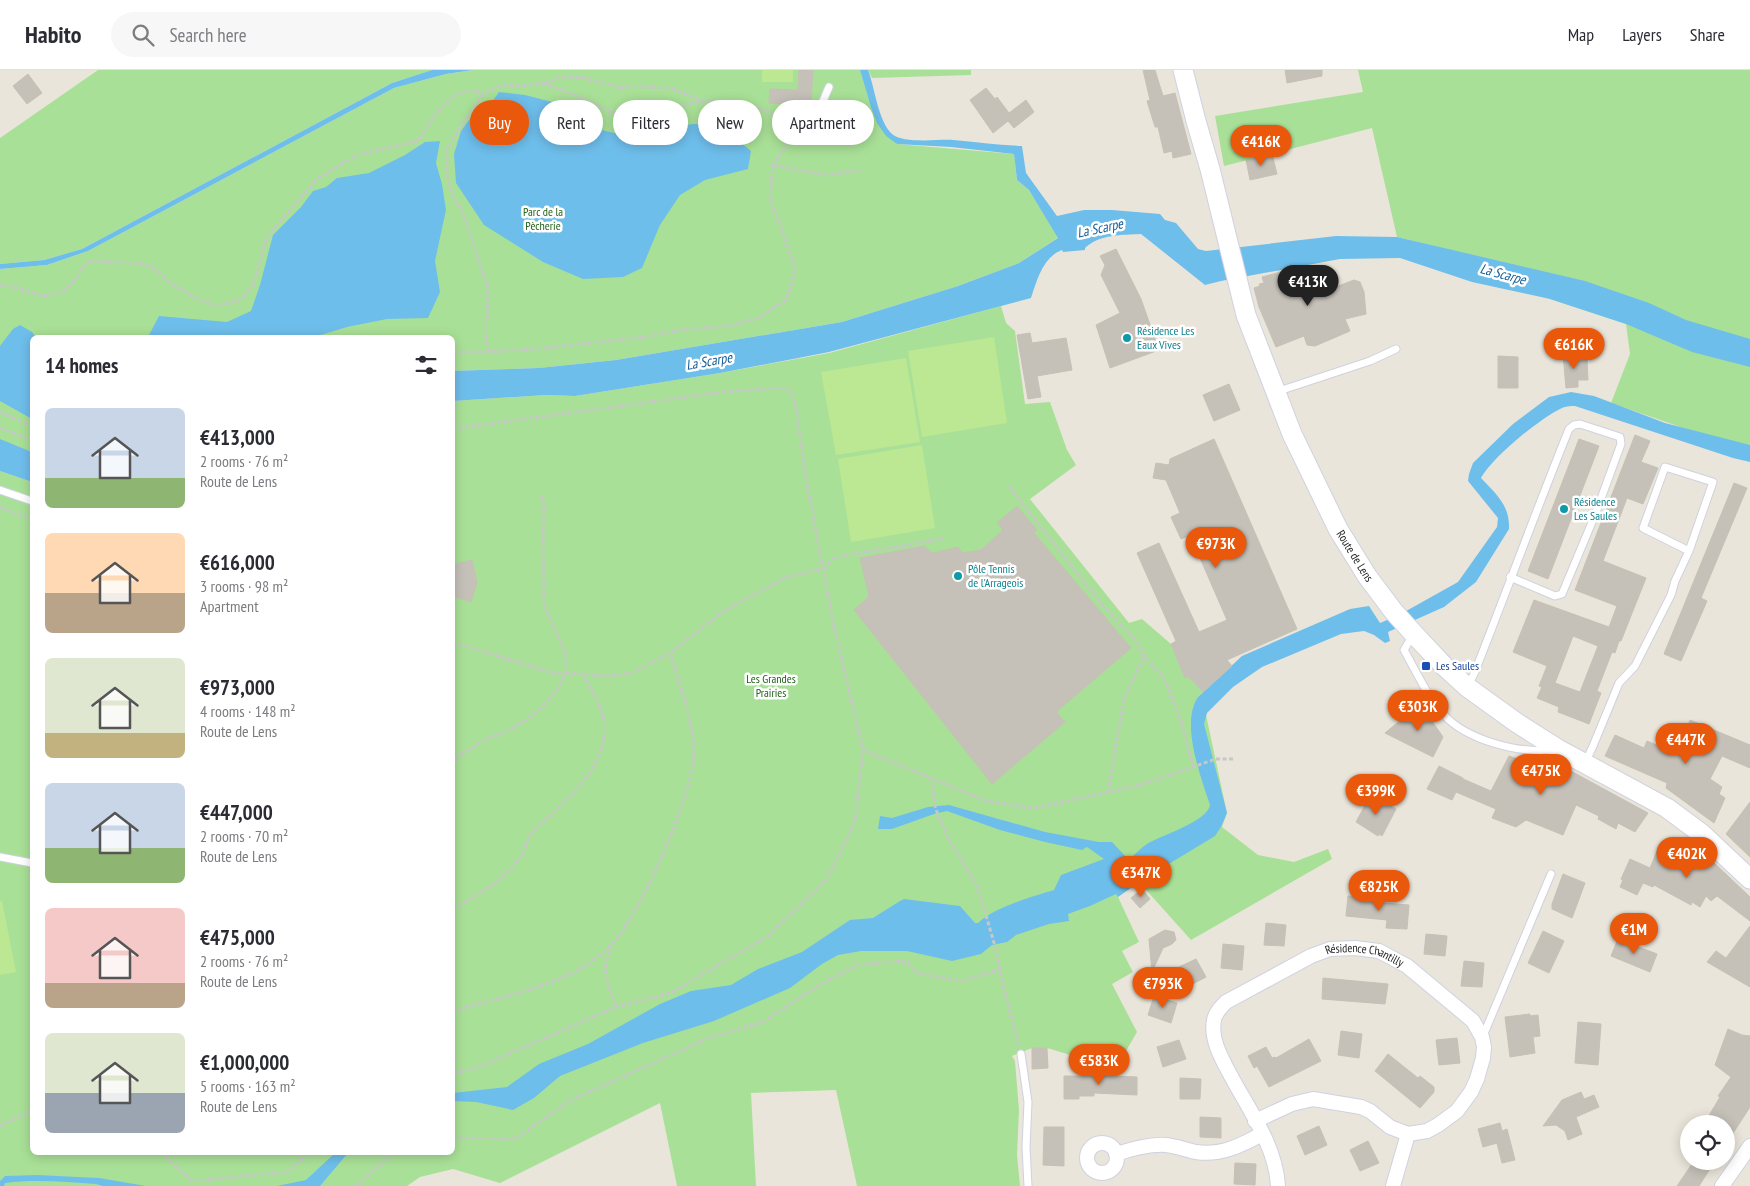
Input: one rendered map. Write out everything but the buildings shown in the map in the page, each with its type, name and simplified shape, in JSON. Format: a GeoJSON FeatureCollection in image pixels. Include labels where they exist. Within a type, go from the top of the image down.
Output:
{"type":"FeatureCollection","features":[{"type":"Feature","properties":{"kind":"main road","name":"Route de Lens"},"geometry":{"type":"LineString","coordinates":[[1184,70],[1196,121],[1212,174],[1246,315],[1292,434],[1338,529],[1404,630],[1467,687],[1517,723],[1558,749],[1666,808],[1702,834],[1750,879]]}},
{"type":"Feature","properties":{"kind":"street","name":"Résidence Chantilly"},"geometry":{"type":"LineString","coordinates":[[1278,1186],[1276,1168],[1262,1134],[1219,1052],[1214,1031],[1216,1014],[1226,1002],[1321,951],[1343,948],[1368,949],[1379,951],[1398,960],[1474,1021],[1482,1037]]}},
{"type":"Feature","properties":{"kind":"street"},"geometry":{"type":"LineString","coordinates":[[1255,1121],[1292,1104],[1313,1099],[1362,1108],[1370,1111],[1390,1127],[1408,1134],[1427,1131],[1438,1126],[1457,1111],[1474,1086],[1483,1058],[1482,1037]]}},
{"type":"Feature","properties":{"kind":"street"},"geometry":{"type":"LineString","coordinates":[[1116,1154],[1154,1145],[1167,1145],[1204,1153],[1215,1152],[1239,1146],[1262,1134]]}},
{"type":"Feature","properties":{"kind":"street"},"geometry":{"type":"LineString","coordinates":[[1392,1186],[1408,1134]]}},
{"type":"Feature","properties":{"kind":"street"},"geometry":{"type":"LineString","coordinates":[[1722,1186],[1750,1146]]}},
{"type":"Feature","properties":{"kind":"lane"},"geometry":{"type":"LineString","coordinates":[[824,100],[830,87]]}},
{"type":"Feature","properties":{"kind":"lane"},"geometry":{"type":"LineString","coordinates":[[1276,392],[1370,361],[1396,349]]}},
{"type":"Feature","properties":{"kind":"lane"},"geometry":{"type":"LineString","coordinates":[[1467,687],[1474,674],[1510,577],[1569,430],[1574,425],[1587,425],[1620,437],[1621,444],[1562,594],[1555,596],[1510,577]]}},
{"type":"Feature","properties":{"kind":"lane"},"geometry":{"type":"LineString","coordinates":[[1584,763],[1619,683],[1635,666],[1671,595],[1675,581],[1689,551],[1713,482],[1665,467],[1643,528],[1689,551]]}},
{"type":"Feature","properties":{"kind":"lane"},"geometry":{"type":"LineString","coordinates":[[0,490],[30,500]]}},
{"type":"Feature","properties":{"kind":"lane"},"geometry":{"type":"LineString","coordinates":[[1404,630],[1432,700],[1446,717],[1456,725],[1502,746],[1533,750],[1558,749]]}},
{"type":"Feature","properties":{"kind":"lane"},"geometry":{"type":"LineString","coordinates":[[0,857],[30,863]]}},
{"type":"Feature","properties":{"kind":"lane"},"geometry":{"type":"LineString","coordinates":[[1482,1037],[1551,874]]}},
{"type":"Feature","properties":{"kind":"lane"},"geometry":{"type":"LineString","coordinates":[[1021,1054],[1028,1102],[1026,1147],[1028,1186]]}},
{"type":"Feature","properties":{"kind":"path"},"geometry":{"type":"LineString","coordinates":[[489,352],[486,340],[488,288],[461,208],[455,201],[447,175],[447,150],[458,130],[484,94],[505,85],[522,86],[543,83],[563,76],[585,78],[620,88],[638,86],[673,89],[701,100]]}},
{"type":"Feature","properties":{"kind":"path"},"geometry":{"type":"LineString","coordinates":[[543,83],[622,116],[638,117],[672,107],[698,102]]}},
{"type":"Feature","properties":{"kind":"path"},"geometry":{"type":"LineString","coordinates":[[0,285],[14,286],[43,296],[63,292],[78,276],[83,266],[92,261],[139,263],[154,268],[170,282],[196,298],[214,305],[232,303],[243,297],[253,285],[267,237],[317,179],[356,155],[418,141],[437,114],[453,97],[470,90],[484,94]]}},
{"type":"Feature","properties":{"kind":"path"},"geometry":{"type":"LineString","coordinates":[[455,352],[534,349],[645,337],[681,330],[728,326],[758,318],[786,300],[792,287],[795,267],[770,198],[773,165],[787,145]]}},
{"type":"Feature","properties":{"kind":"path"},"geometry":{"type":"LineString","coordinates":[[773,165],[825,175],[863,170]]}},
{"type":"Feature","properties":{"kind":"path"},"geometry":{"type":"LineString","coordinates":[[455,429],[723,392],[788,389],[796,407],[805,472],[833,622],[863,750],[855,820],[827,879],[768,936],[671,993],[616,1007],[472,1070],[455,1073]]}},
{"type":"Feature","properties":{"kind":"path"},"geometry":{"type":"LineString","coordinates":[[0,412],[30,425]]}},
{"type":"Feature","properties":{"kind":"path"},"geometry":{"type":"LineString","coordinates":[[0,428],[30,439]]}},
{"type":"Feature","properties":{"kind":"path"},"geometry":{"type":"LineString","coordinates":[[1010,486],[1105,608],[1140,646],[1144,656],[1164,678],[1181,721],[1194,766]]}},
{"type":"Feature","properties":{"kind":"path"},"geometry":{"type":"LineString","coordinates":[[455,759],[480,742],[511,729],[536,713],[553,695],[567,673],[565,652],[544,605],[544,504],[541,495]]}},
{"type":"Feature","properties":{"kind":"path"},"geometry":{"type":"LineString","coordinates":[[0,507],[30,518]]}},
{"type":"Feature","properties":{"kind":"path"},"geometry":{"type":"LineString","coordinates":[[455,643],[553,673],[606,676],[633,673],[670,653],[721,613],[784,578],[823,568],[836,557],[948,538]]}},
{"type":"Feature","properties":{"kind":"path"},"geometry":{"type":"LineString","coordinates":[[616,1007],[607,981],[605,966],[612,945],[652,879],[680,809],[691,770],[694,750],[691,726],[670,653]]}},
{"type":"Feature","properties":{"kind":"path"},"geometry":{"type":"LineString","coordinates":[[1108,792],[1124,699],[1144,656]]}},
{"type":"Feature","properties":{"kind":"path"},"geometry":{"type":"LineString","coordinates":[[455,907],[492,886],[521,858],[531,832],[553,814],[578,786],[599,758],[605,736],[603,718],[596,697],[583,676]]}},
{"type":"Feature","properties":{"kind":"path"},"geometry":{"type":"LineString","coordinates":[[863,750],[986,802],[1034,808],[1140,785],[1216,759],[1234,759]]}},
{"type":"Feature","properties":{"kind":"path"},"geometry":{"type":"LineString","coordinates":[[932,778],[935,806],[938,815],[949,840],[977,885],[1021,1054]]}},
{"type":"Feature","properties":{"kind":"path"},"geometry":{"type":"LineString","coordinates":[[455,1010],[539,986],[581,968],[612,945]]}},
{"type":"Feature","properties":{"kind":"path"},"geometry":{"type":"LineString","coordinates":[[455,1138],[515,1139],[571,1100],[709,1038],[763,1022],[819,986],[858,964],[907,961],[917,973],[961,981],[999,970]]}},
{"type":"Feature","properties":{"kind":"path"},"geometry":{"type":"LineString","coordinates":[[0,1126],[30,1110]]}},
{"type":"Feature","properties":{"kind":"path"},"geometry":{"type":"LineString","coordinates":[[163,1155],[192,1181],[287,1172],[307,1155]]}},
{"type":"Feature","properties":{"kind":"path"},"geometry":{"type":"LineString","coordinates":[[356,1186],[392,1155]]}},
{"type":"Feature","properties":{"kind":"path"},"geometry":{"type":"LineString","coordinates":[[192,1181],[192,1186]]}},
{"type":"Feature","properties":{"kind":"green space"},"geometry":{"type":"Polygon","coordinates":[[[98,70],[432,70],[392,83],[82,249],[44,260],[0,264],[0,138],[98,70]]]}},
{"type":"Feature","properties":{"kind":"green space","name":"Parc de la Pècherie"},"geometry":{"type":"Polygon","coordinates":[[[473,70],[860,70],[870,100],[772,100],[772,145],[874,145],[874,112],[882,128],[897,144],[1014,154],[1017,180],[1029,190],[1059,237],[1019,263],[958,286],[842,322],[616,360],[539,368],[455,371],[455,335],[30,335],[30,451],[0,440],[0,269],[47,265],[88,251],[394,88],[446,74],[473,70]]]}},
{"type":"Feature","properties":{"kind":"green space"},"geometry":{"type":"Polygon","coordinates":[[[762,70],[793,70],[793,82],[762,82],[762,70]]]}},
{"type":"Feature","properties":{"kind":"green space"},"geometry":{"type":"Polygon","coordinates":[[[868,70],[971,70],[971,75],[872,78],[868,70]]]}},
{"type":"Feature","properties":{"kind":"green space"},"geometry":{"type":"Polygon","coordinates":[[[1358,70],[1750,70],[1750,451],[1611,403],[1630,354],[1626,324],[1550,299],[1487,272],[1434,246],[1397,237],[1372,128],[1224,166],[1215,116],[1363,92],[1358,70]]]}},
{"type":"Feature","properties":{"kind":"green space","name":"Les Grandes Prairies"},"geometry":{"type":"Polygon","coordinates":[[[1001,306],[1006,323],[1015,331],[1025,404],[1050,402],[1067,450],[1076,465],[1030,499],[1129,623],[1142,619],[1171,644],[1185,678],[1189,677],[1203,692],[1198,697],[1203,701],[1227,813],[1222,827],[1258,855],[1294,862],[1328,849],[1332,859],[1191,940],[1139,882],[1118,897],[1139,942],[1122,951],[1133,972],[1112,984],[1137,1032],[1126,1051],[1104,1065],[1047,1048],[1032,1048],[1012,1056],[1015,1061],[1019,1110],[1017,1155],[1020,1186],[857,1186],[836,1090],[751,1093],[756,1186],[677,1186],[660,1103],[500,1183],[453,1169],[420,1177],[407,1186],[0,1186],[0,471],[30,481],[30,1155],[455,1155],[455,401],[546,395],[575,396],[720,373],[829,353],[1001,306]]]}},
{"type":"Feature","properties":{"kind":"green space"},"geometry":{"type":"Polygon","coordinates":[[[994,337],[1007,423],[922,437],[908,351],[994,337]]]}},
{"type":"Feature","properties":{"kind":"green space"},"geometry":{"type":"Polygon","coordinates":[[[906,358],[920,442],[836,455],[821,372],[906,358]]]}},
{"type":"Feature","properties":{"kind":"green space"},"geometry":{"type":"Polygon","coordinates":[[[922,445],[935,528],[851,542],[838,459],[922,445]]]}},
{"type":"Feature","properties":{"kind":"green space"},"geometry":{"type":"Polygon","coordinates":[[[0,901],[2,901],[16,972],[0,975],[0,901]]]}},
{"type":"Feature","properties":{"kind":"water"},"geometry":{"type":"Polygon","coordinates":[[[432,70],[473,70],[446,74],[394,88],[88,251],[47,265],[0,269],[0,264],[44,260],[82,249],[392,83],[432,70]]]}},
{"type":"Feature","properties":{"kind":"water","name":"La Scarpe"},"geometry":{"type":"Polygon","coordinates":[[[860,70],[868,70],[883,121],[892,134],[897,137],[912,140],[953,140],[1022,146],[1026,173],[1057,216],[1084,210],[1160,214],[1165,220],[1176,223],[1198,249],[1206,251],[1336,236],[1397,237],[1585,281],[1649,303],[1686,320],[1750,339],[1750,367],[1692,352],[1626,324],[1550,299],[1472,282],[1400,258],[1340,259],[1205,285],[1141,234],[1104,238],[1091,243],[1085,250],[1063,252],[1062,250],[1055,253],[1045,264],[1031,298],[829,352],[720,373],[575,396],[546,395],[455,401],[455,371],[539,368],[616,360],[842,322],[958,286],[1019,263],[1058,238],[1029,190],[1017,180],[1014,154],[951,147],[897,144],[886,136],[874,115],[874,100],[869,100],[860,70]]]}},
{"type":"Feature","properties":{"kind":"water"},"geometry":{"type":"Polygon","coordinates":[[[499,92],[525,95],[544,100],[539,100],[539,145],[603,145],[603,130],[613,133],[613,145],[688,145],[688,125],[698,124],[698,145],[744,145],[751,151],[748,169],[705,180],[680,195],[660,225],[642,268],[623,277],[583,279],[543,262],[484,225],[456,183],[454,154],[461,131],[470,119],[470,145],[529,145],[529,100],[493,100],[499,92]]]}},
{"type":"Feature","properties":{"kind":"water"},"geometry":{"type":"Polygon","coordinates":[[[440,141],[436,163],[446,210],[435,261],[440,292],[428,318],[387,319],[347,327],[321,335],[149,335],[159,316],[227,322],[251,311],[273,235],[301,207],[313,191],[326,187],[337,178],[369,173],[405,155],[425,142],[440,141]]]}},
{"type":"Feature","properties":{"kind":"water"},"geometry":{"type":"Polygon","coordinates":[[[20,325],[34,335],[30,335],[30,418],[0,401],[0,346],[13,329],[20,325]]]}},
{"type":"Feature","properties":{"kind":"water"},"geometry":{"type":"Polygon","coordinates":[[[1571,392],[1594,396],[1665,423],[1750,445],[1750,462],[1575,406],[1562,408],[1540,421],[1505,450],[1481,478],[1505,507],[1509,529],[1476,582],[1444,607],[1388,632],[1390,641],[1385,643],[1364,631],[1341,634],[1262,667],[1233,687],[1207,713],[1204,724],[1227,813],[1221,827],[1215,836],[1139,882],[1118,897],[1116,894],[1068,914],[1069,921],[1049,924],[1016,935],[1007,942],[992,945],[981,954],[952,961],[907,951],[861,951],[838,955],[822,964],[790,988],[714,1021],[643,1043],[560,1076],[534,1098],[513,1110],[476,1102],[455,1101],[455,1093],[507,1087],[539,1064],[588,1044],[660,1004],[691,991],[731,985],[758,969],[802,952],[850,920],[873,918],[904,899],[960,906],[975,923],[978,923],[1003,907],[1054,890],[1061,875],[1104,859],[1087,847],[1082,850],[1045,842],[1000,830],[947,811],[892,829],[878,829],[880,816],[892,818],[928,807],[949,805],[1045,832],[1099,842],[1112,842],[1129,860],[1147,844],[1183,828],[1201,817],[1210,805],[1194,751],[1192,736],[1191,721],[1193,708],[1198,697],[1242,656],[1350,609],[1369,606],[1380,623],[1399,615],[1458,582],[1497,527],[1498,518],[1468,481],[1473,463],[1513,424],[1549,397],[1571,392]]]}},
{"type":"Feature","properties":{"kind":"water"},"geometry":{"type":"Polygon","coordinates":[[[0,439],[30,451],[30,481],[0,471],[0,439]]]}},
{"type":"Feature","properties":{"kind":"water"},"geometry":{"type":"Polygon","coordinates":[[[333,1155],[346,1155],[320,1186],[277,1186],[306,1180],[333,1155]]]}},
{"type":"Feature","properties":{"kind":"water"},"geometry":{"type":"Polygon","coordinates":[[[37,1175],[99,1178],[146,1186],[103,1186],[39,1181],[5,1183],[4,1186],[0,1186],[0,1181],[5,1176],[37,1175]]]}},
{"type":"Feature","properties":{"kind":"place","name":"Résidence Les Eaux Vives"},"geometry":{"type":"Point","coordinates":[1127,338]}},
{"type":"Feature","properties":{"kind":"place","name":"Résidence Les Saules"},"geometry":{"type":"Point","coordinates":[1564,509]}},
{"type":"Feature","properties":{"kind":"place","name":"Pôle Tennis de l'Arrageois"},"geometry":{"type":"Point","coordinates":[958,576]}},
{"type":"Feature","properties":{"kind":"place","name":"Les Saules"},"geometry":{"type":"Point","coordinates":[1426,666]}}]}
